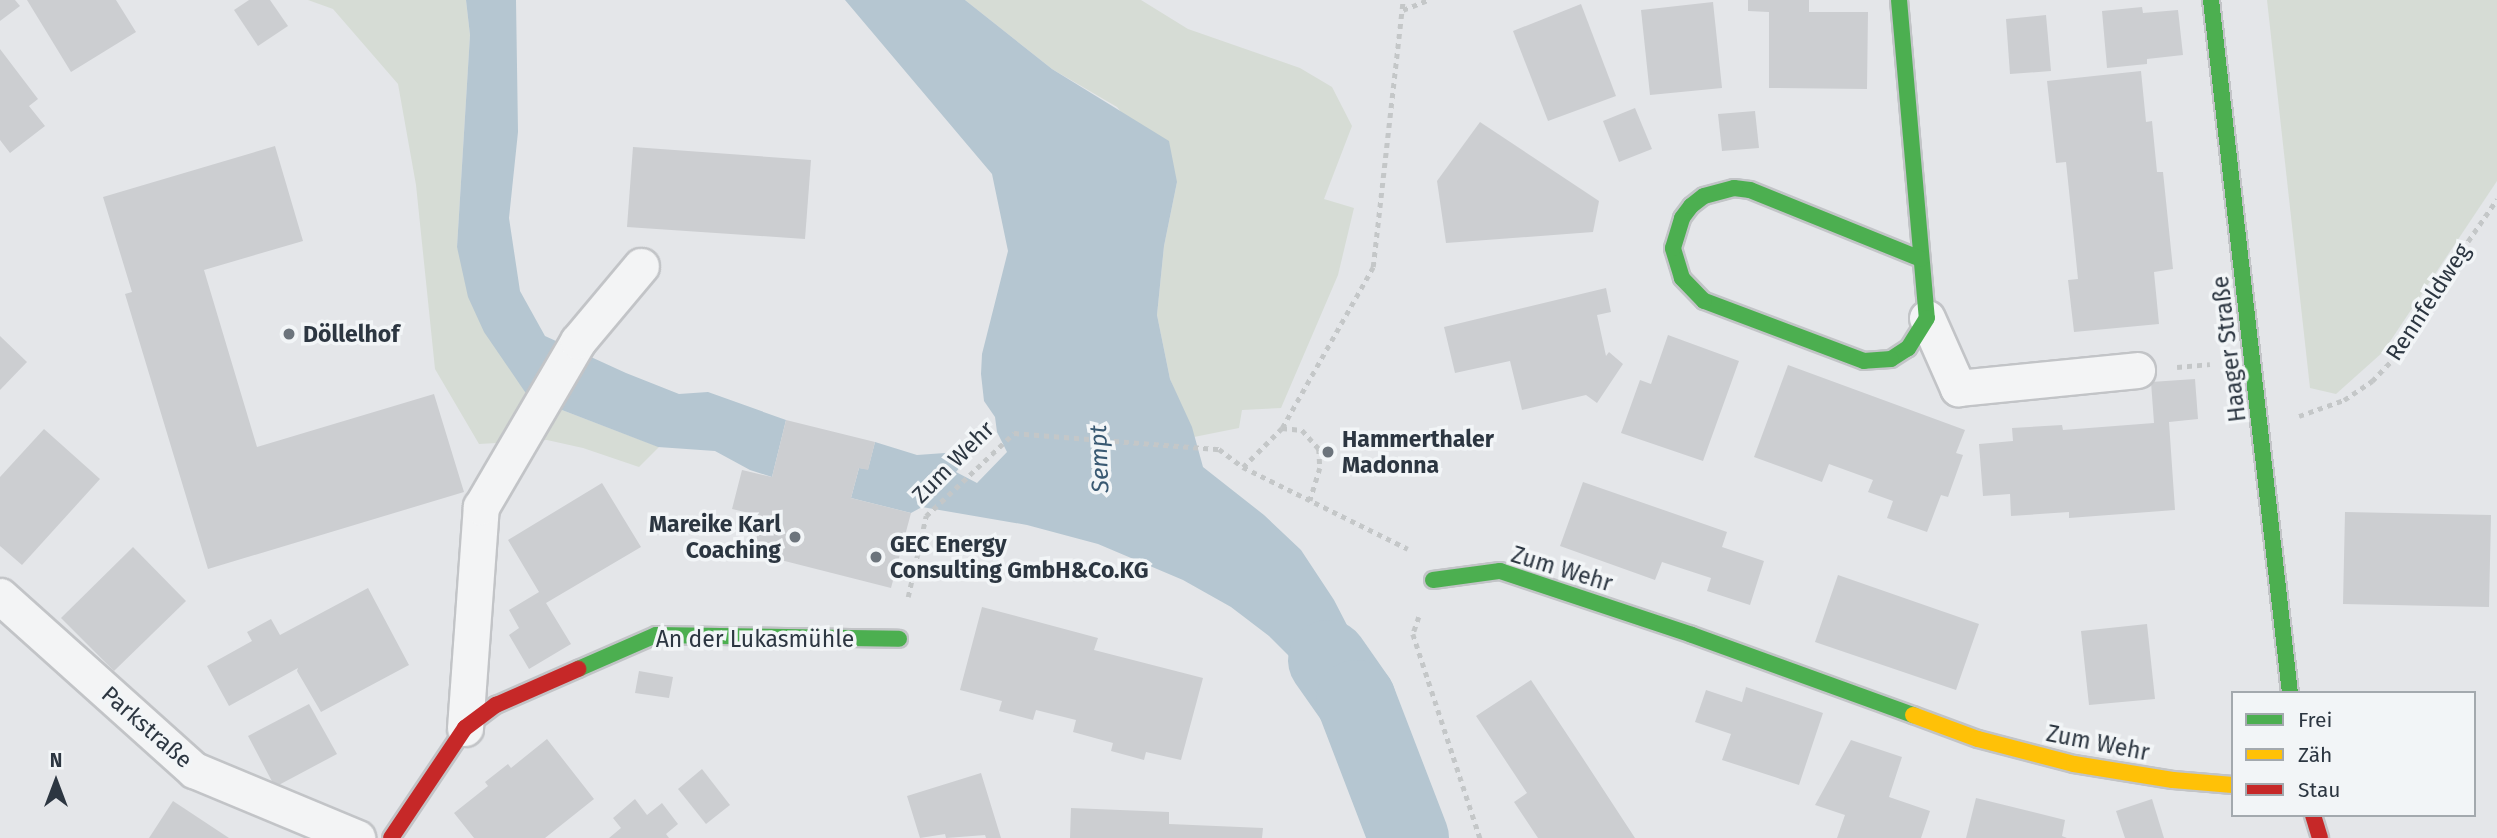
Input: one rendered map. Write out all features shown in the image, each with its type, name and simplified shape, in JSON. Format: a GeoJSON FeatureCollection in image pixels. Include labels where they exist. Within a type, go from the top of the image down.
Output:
{"type":"FeatureCollection","features":[{"type":"Feature","properties":{"kind":"street"},"geometry":{"type":"LineString","coordinates":[[1899,0],[1927,318],[1958,388],[2137,370]]}},
{"type":"Feature","properties":{"kind":"street","name":"Haager Straße"},"geometry":{"type":"LineString","coordinates":[[2211,0],[2290,691]]}},
{"type":"Feature","properties":{"kind":"street"},"geometry":{"type":"LineString","coordinates":[[1921,259],[1750,190],[1734,188],[1711,193],[1691,206],[1682,218],[1673,248],[1682,278],[1704,301],[1864,361],[1891,359],[1900,355],[1908,348],[1927,318]]}},
{"type":"Feature","properties":{"kind":"street","name":"An der Lukasmühle"},"geometry":{"type":"LineString","coordinates":[[465,728],[481,507],[578,341],[641,266]]}},
{"type":"Feature","properties":{"kind":"street","name":"Zum Wehr"},"geometry":{"type":"LineString","coordinates":[[1433,580],[1500,571],[1692,635],[1978,739],[2074,764],[2172,780],[2231,785]]}},
{"type":"Feature","properties":{"kind":"street","name":"Parkstraße"},"geometry":{"type":"LineString","coordinates":[[0,596],[194,770],[357,838]]}},
{"type":"Feature","properties":{"kind":"street","name":"An der Lukasmühle"},"geometry":{"type":"LineString","coordinates":[[391,838],[465,728],[496,705],[656,635],[899,639]]}},
{"type":"Feature","properties":{"kind":"street"},"geometry":{"type":"LineString","coordinates":[[2314,817],[2320,838]]}},
{"type":"Feature","properties":{"kind":"path"},"geometry":{"type":"LineString","coordinates":[[1243,467],[1282,428],[1373,267],[1404,0]]}},
{"type":"Feature","properties":{"kind":"path"},"geometry":{"type":"LineString","coordinates":[[1403,10],[1428,0]]}},
{"type":"Feature","properties":{"kind":"path","name":"Rennfeldweg"},"geometry":{"type":"LineString","coordinates":[[2312,412],[2344,400],[2372,381],[2397,355],[2451,266],[2497,199]]}},
{"type":"Feature","properties":{"kind":"path"},"geometry":{"type":"LineString","coordinates":[[1282,428],[1302,430],[1319,449],[1320,468],[1310,500]]}},
{"type":"Feature","properties":{"kind":"path","name":"Zum Wehr"},"geometry":{"type":"LineString","coordinates":[[899,639],[926,516],[1014,433],[1219,449],[1243,467],[1405,545],[1433,580]]}},
{"type":"Feature","properties":{"kind":"path"},"geometry":{"type":"LineString","coordinates":[[1433,580],[1412,634],[1480,838]]}},
{"type":"Feature","properties":{"kind":"shaded area"},"geometry":{"type":"Polygon","coordinates":[[[308,0],[466,0],[470,35],[457,247],[525,392],[562,410],[659,447],[639,467],[583,448],[547,440],[479,444],[435,369],[416,185],[398,84],[333,9],[308,0]]]}},
{"type":"Feature","properties":{"kind":"shaded area"},"geometry":{"type":"Polygon","coordinates":[[[965,0],[1141,0],[1188,29],[1300,68],[1332,87],[1352,126],[1324,199],[1354,208],[1338,275],[1281,408],[1242,410],[1239,428],[1194,437],[1170,379],[1157,315],[1164,246],[1177,182],[1117,107],[1052,69],[965,0]]]}},
{"type":"Feature","properties":{"kind":"shaded area"},"geometry":{"type":"Polygon","coordinates":[[[2267,0],[2497,0],[2497,181],[2383,352],[2336,394],[2310,388],[2267,0]]]}},
{"type":"Feature","properties":{"kind":"water"},"geometry":{"type":"Polygon","coordinates":[[[466,0],[516,0],[518,132],[509,218],[520,291],[545,336],[679,394],[708,392],[786,420],[772,477],[750,470],[715,451],[658,447],[562,410],[525,392],[484,332],[468,297],[457,247],[470,35],[466,0]]]}},
{"type":"Feature","properties":{"kind":"water"},"geometry":{"type":"Polygon","coordinates":[[[845,0],[965,0],[1052,69],[1169,141],[1177,182],[1164,246],[1157,315],[1170,379],[1192,427],[1203,467],[1264,515],[1301,550],[1334,600],[1363,656],[1398,764],[1359,754],[1335,726],[1327,694],[1269,636],[1231,607],[1183,580],[1098,544],[1027,525],[922,507],[911,513],[851,498],[859,468],[868,469],[875,442],[917,455],[973,451],[956,472],[977,483],[1007,452],[997,432],[995,417],[984,401],[981,374],[982,354],[1008,251],[992,174],[845,0]]]}},
{"type":"Feature","properties":{"kind":"building"},"geometry":{"type":"Polygon","coordinates":[[[0,0],[15,0],[20,6],[0,21],[0,0]]]}},
{"type":"Feature","properties":{"kind":"building"},"geometry":{"type":"Polygon","coordinates":[[[27,0],[116,0],[136,32],[71,72],[27,0]]]}},
{"type":"Feature","properties":{"kind":"building"},"geometry":{"type":"Polygon","coordinates":[[[249,0],[270,0],[288,26],[258,46],[234,10],[249,0]]]}},
{"type":"Feature","properties":{"kind":"building"},"geometry":{"type":"Polygon","coordinates":[[[1748,0],[1809,0],[1809,12],[1868,12],[1867,89],[1769,88],[1769,12],[1748,11],[1748,0]]]}},
{"type":"Feature","properties":{"kind":"building"},"geometry":{"type":"Polygon","coordinates":[[[1713,2],[1722,88],[1650,95],[1641,10],[1713,2]]]}},
{"type":"Feature","properties":{"kind":"building"},"geometry":{"type":"Polygon","coordinates":[[[1581,4],[1616,96],[1548,121],[1513,31],[1581,4]]]}},
{"type":"Feature","properties":{"kind":"building"},"geometry":{"type":"Polygon","coordinates":[[[2142,7],[2143,13],[2178,10],[2183,55],[2147,59],[2147,64],[2107,68],[2102,11],[2142,7]]]}},
{"type":"Feature","properties":{"kind":"building"},"geometry":{"type":"Polygon","coordinates":[[[2046,15],[2051,71],[2010,74],[2006,19],[2046,15]]]}},
{"type":"Feature","properties":{"kind":"building"},"geometry":{"type":"Polygon","coordinates":[[[0,49],[38,99],[29,106],[45,126],[10,153],[0,140],[0,49]]]}},
{"type":"Feature","properties":{"kind":"building"},"geometry":{"type":"Polygon","coordinates":[[[2141,71],[2146,122],[2152,121],[2157,172],[2163,172],[2173,269],[2154,272],[2159,324],[2074,332],[2068,280],[2078,279],[2066,162],[2056,163],[2047,81],[2141,71]]]}},
{"type":"Feature","properties":{"kind":"building"},"geometry":{"type":"Polygon","coordinates":[[[1635,108],[1652,149],[1619,162],[1603,121],[1635,108]]]}},
{"type":"Feature","properties":{"kind":"building"},"geometry":{"type":"Polygon","coordinates":[[[1755,111],[1759,148],[1722,151],[1718,114],[1755,111]]]}},
{"type":"Feature","properties":{"kind":"building"},"geometry":{"type":"Polygon","coordinates":[[[1480,122],[1599,201],[1593,232],[1446,243],[1437,181],[1480,122]]]}},
{"type":"Feature","properties":{"kind":"building"},"geometry":{"type":"Polygon","coordinates":[[[275,146],[303,241],[204,270],[257,447],[434,394],[464,492],[208,569],[125,294],[132,292],[103,197],[275,146]]]}},
{"type":"Feature","properties":{"kind":"building"},"geometry":{"type":"Polygon","coordinates":[[[633,147],[811,160],[805,239],[627,227],[633,147]]]}},
{"type":"Feature","properties":{"kind":"building"},"geometry":{"type":"Polygon","coordinates":[[[1606,288],[1611,312],[1597,315],[1606,356],[1609,352],[1623,364],[1597,403],[1586,395],[1522,410],[1510,361],[1455,373],[1444,327],[1606,288]]]}},
{"type":"Feature","properties":{"kind":"building"},"geometry":{"type":"Polygon","coordinates":[[[1668,335],[1739,361],[1703,461],[1621,433],[1640,380],[1651,384],[1668,335]]]}},
{"type":"Feature","properties":{"kind":"building"},"geometry":{"type":"Polygon","coordinates":[[[0,336],[27,362],[0,390],[0,336]]]}},
{"type":"Feature","properties":{"kind":"building"},"geometry":{"type":"Polygon","coordinates":[[[1788,365],[1965,430],[1956,453],[1963,455],[1948,497],[1941,495],[1927,532],[1887,518],[1893,501],[1868,492],[1873,480],[1829,464],[1822,482],[1754,457],[1788,365]]]}},
{"type":"Feature","properties":{"kind":"building"},"geometry":{"type":"Polygon","coordinates":[[[2195,379],[2198,419],[2169,422],[2175,510],[2069,518],[2069,512],[2011,516],[2010,494],[1983,496],[1979,444],[2013,441],[2012,428],[2062,425],[2063,430],[2154,423],[2151,382],[2195,379]]]}},
{"type":"Feature","properties":{"kind":"building"},"geometry":{"type":"Polygon","coordinates":[[[786,420],[875,442],[868,470],[859,468],[851,498],[911,513],[891,588],[753,553],[762,516],[732,509],[742,470],[772,477],[786,420]]]}},
{"type":"Feature","properties":{"kind":"building"},"geometry":{"type":"Polygon","coordinates":[[[44,429],[100,479],[22,565],[0,546],[0,477],[44,429]]]}},
{"type":"Feature","properties":{"kind":"building"},"geometry":{"type":"Polygon","coordinates":[[[1583,482],[1727,532],[1722,547],[1764,561],[1750,605],[1707,591],[1711,578],[1662,562],[1655,580],[1560,546],[1583,482]]]}},
{"type":"Feature","properties":{"kind":"building"},"geometry":{"type":"Polygon","coordinates":[[[602,483],[641,547],[546,603],[571,644],[529,669],[509,635],[519,628],[509,610],[539,592],[508,540],[602,483]]]}},
{"type":"Feature","properties":{"kind":"building"},"geometry":{"type":"Polygon","coordinates":[[[2345,512],[2491,515],[2489,607],[2343,604],[2345,512]]]}},
{"type":"Feature","properties":{"kind":"building"},"geometry":{"type":"Polygon","coordinates":[[[133,547],[186,601],[114,671],[61,618],[133,547]]]}},
{"type":"Feature","properties":{"kind":"building"},"geometry":{"type":"Polygon","coordinates":[[[1838,575],[1979,624],[1956,690],[1815,642],[1838,575]]]}},
{"type":"Feature","properties":{"kind":"building"},"geometry":{"type":"Polygon","coordinates":[[[368,588],[409,665],[321,712],[297,671],[298,668],[229,706],[207,666],[252,641],[247,632],[271,619],[280,635],[368,588]]]}},
{"type":"Feature","properties":{"kind":"building"},"geometry":{"type":"Polygon","coordinates":[[[982,607],[1098,638],[1094,650],[1203,678],[1181,760],[1146,752],[1144,760],[1111,751],[1113,743],[1073,732],[1076,720],[1036,710],[1033,720],[999,711],[1002,701],[960,690],[982,607]]]}},
{"type":"Feature","properties":{"kind":"building"},"geometry":{"type":"Polygon","coordinates":[[[2147,624],[2155,699],[2089,705],[2081,631],[2147,624]]]}},
{"type":"Feature","properties":{"kind":"building"},"geometry":{"type":"Polygon","coordinates":[[[639,671],[673,677],[669,698],[635,693],[639,671]]]}},
{"type":"Feature","properties":{"kind":"building"},"geometry":{"type":"Polygon","coordinates":[[[1531,680],[1635,838],[1538,838],[1514,802],[1527,793],[1476,716],[1531,680]]]}},
{"type":"Feature","properties":{"kind":"building"},"geometry":{"type":"Polygon","coordinates":[[[1746,687],[1823,713],[1799,785],[1722,760],[1731,734],[1695,722],[1706,690],[1742,702],[1746,687]]]}},
{"type":"Feature","properties":{"kind":"building"},"geometry":{"type":"Polygon","coordinates":[[[309,704],[337,754],[275,787],[248,736],[309,704]]]}},
{"type":"Feature","properties":{"kind":"building"},"geometry":{"type":"Polygon","coordinates":[[[547,739],[594,799],[545,838],[474,838],[454,813],[488,786],[485,782],[508,764],[511,768],[547,739]]]}},
{"type":"Feature","properties":{"kind":"building"},"geometry":{"type":"Polygon","coordinates":[[[1851,740],[1902,757],[1889,797],[1930,811],[1921,838],[1837,838],[1845,815],[1815,805],[1851,740]]]}},
{"type":"Feature","properties":{"kind":"building"},"geometry":{"type":"Polygon","coordinates":[[[702,769],[730,805],[706,824],[678,789],[702,769]]]}},
{"type":"Feature","properties":{"kind":"building"},"geometry":{"type":"Polygon","coordinates":[[[981,773],[1001,838],[986,838],[985,835],[946,838],[945,834],[920,838],[907,796],[981,773]]]}},
{"type":"Feature","properties":{"kind":"building"},"geometry":{"type":"Polygon","coordinates":[[[1976,798],[2065,820],[2062,836],[2067,838],[1966,838],[1976,798]]]}},
{"type":"Feature","properties":{"kind":"building"},"geometry":{"type":"Polygon","coordinates":[[[635,799],[647,815],[662,803],[678,824],[666,834],[669,838],[609,838],[621,828],[613,818],[635,799]]]}},
{"type":"Feature","properties":{"kind":"building"},"geometry":{"type":"Polygon","coordinates":[[[2152,799],[2164,838],[2125,838],[2116,811],[2152,799]]]}},
{"type":"Feature","properties":{"kind":"building"},"geometry":{"type":"Polygon","coordinates":[[[173,801],[229,838],[149,838],[173,801]]]}},
{"type":"Feature","properties":{"kind":"building"},"geometry":{"type":"Polygon","coordinates":[[[1071,808],[1169,812],[1169,824],[1263,828],[1262,838],[1070,838],[1071,808]]]}},
{"type":"Feature","properties":{"kind":"waterway","name":"Sempt"},"geometry":{"type":"LineString","coordinates":[[1328,660],[1356,700],[1409,838]]}},
{"type":"Feature","properties":{"kind":"traffic: fast"},"geometry":{"type":"LineString","coordinates":[[1899,0],[1927,318],[1908,348],[1891,359],[1864,361],[1704,301],[1682,278],[1673,248],[1682,218],[1691,206],[1704,196],[1734,188],[1750,190],[1921,259]]}},
{"type":"Feature","properties":{"kind":"traffic: fast"},"geometry":{"type":"LineString","coordinates":[[2211,0],[2290,691]]}},
{"type":"Feature","properties":{"kind":"traffic: fast"},"geometry":{"type":"LineString","coordinates":[[1433,580],[1500,571],[1692,635],[1913,715]]}},
{"type":"Feature","properties":{"kind":"traffic: fast"},"geometry":{"type":"LineString","coordinates":[[578,669],[656,635],[899,639]]}},
{"type":"Feature","properties":{"kind":"traffic: slow"},"geometry":{"type":"LineString","coordinates":[[1913,715],[1978,739],[2074,764],[2173,780],[2231,785]]}},
{"type":"Feature","properties":{"kind":"traffic: jam"},"geometry":{"type":"LineString","coordinates":[[391,838],[465,728],[496,705],[578,669]]}},
{"type":"Feature","properties":{"kind":"traffic: jam"},"geometry":{"type":"LineString","coordinates":[[2314,817],[2320,838]]}},
{"type":"Feature","properties":{"kind":"place","name":"Döllelhof"},"geometry":{"type":"Point","coordinates":[289,334]}},
{"type":"Feature","properties":{"kind":"place","name":"Hammerthaler Madonna"},"geometry":{"type":"Point","coordinates":[1328,452]}},
{"type":"Feature","properties":{"kind":"place","name":"Mareike Karl Coaching"},"geometry":{"type":"Point","coordinates":[795,537]}},
{"type":"Feature","properties":{"kind":"place","name":"GEC Energy Consulting GmbH&Co.KG"},"geometry":{"type":"Point","coordinates":[876,557]}}]}
